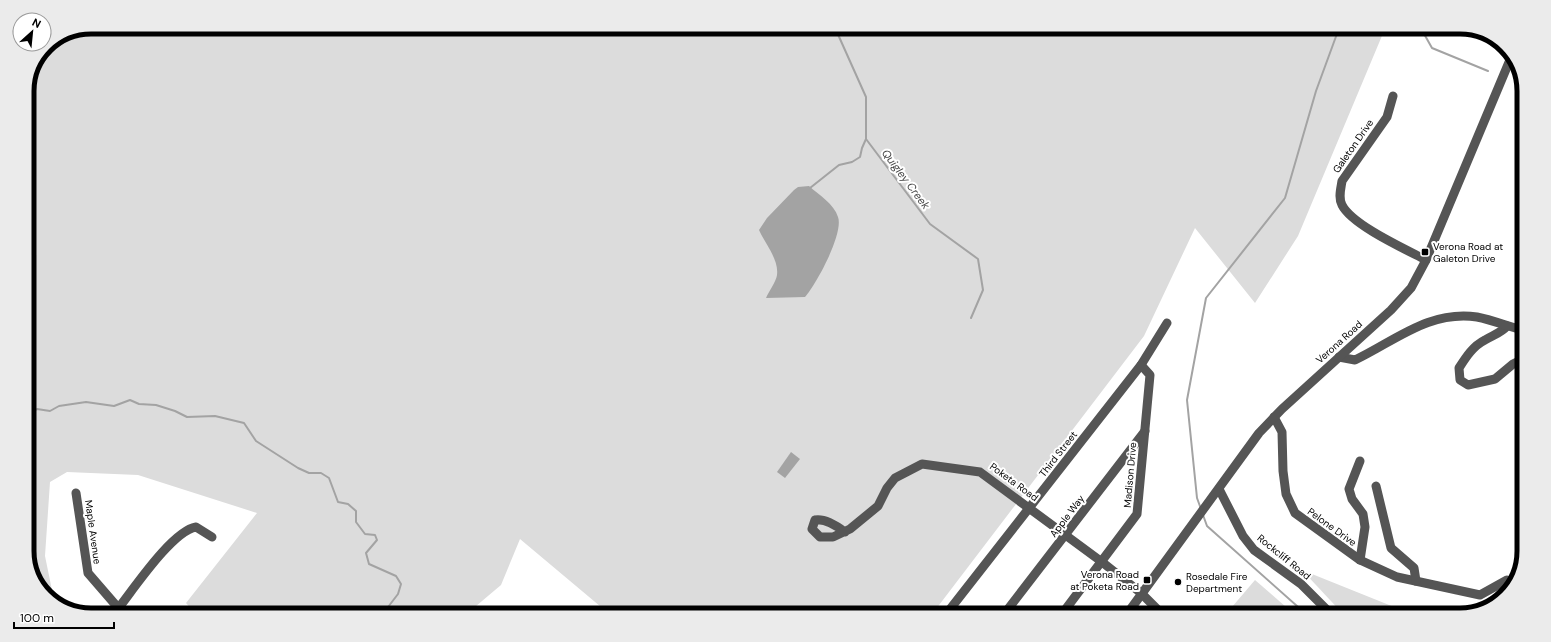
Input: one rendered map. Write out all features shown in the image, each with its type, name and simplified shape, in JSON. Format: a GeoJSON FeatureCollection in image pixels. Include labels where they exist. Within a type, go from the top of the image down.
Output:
{"type":"FeatureCollection","features":[{"type":"Feature","properties":{"kind":"street","name":"Verona Road"},"geometry":{"type":"LineString","coordinates":[[1131,608],[1190,530],[1259,433],[1274,417],[1391,310],[1411,288],[1426,260],[1509,62]]}},
{"type":"Feature","properties":{"kind":"street","name":"Galeton Drive"},"geometry":{"type":"LineString","coordinates":[[1393,96],[1387,117],[1342,181],[1340,194],[1342,205],[1355,221],[1426,260]]}},
{"type":"Feature","properties":{"kind":"street"},"geometry":{"type":"LineString","coordinates":[[1339,357],[1355,360],[1406,332],[1437,319],[1477,317],[1517,329]]}},
{"type":"Feature","properties":{"kind":"street","name":"Third Street"},"geometry":{"type":"LineString","coordinates":[[952,608],[1142,364],[1167,323]]}},
{"type":"Feature","properties":{"kind":"street"},"geometry":{"type":"LineString","coordinates":[[1507,326],[1503,330],[1476,345],[1470,351],[1459,368],[1460,380],[1468,385],[1495,379],[1517,362]]}},
{"type":"Feature","properties":{"kind":"street","name":"Madison Drive"},"geometry":{"type":"LineString","coordinates":[[1067,608],[1138,514],[1150,375],[1142,364]]}},
{"type":"Feature","properties":{"kind":"street","name":"Pelone Drive"},"geometry":{"type":"LineString","coordinates":[[1274,417],[1282,432],[1283,470],[1286,494],[1295,513],[1360,560],[1397,577],[1480,595],[1507,580]]}},
{"type":"Feature","properties":{"kind":"street","name":"Apple Way"},"geometry":{"type":"LineString","coordinates":[[1009,608],[1067,535],[1145,431]]}},
{"type":"Feature","properties":{"kind":"street","name":"Pelone Drive"},"geometry":{"type":"LineString","coordinates":[[1360,461],[1349,489],[1352,499],[1363,514],[1365,527],[1360,560]]}},
{"type":"Feature","properties":{"kind":"street","name":"Poketa Road"},"geometry":{"type":"LineString","coordinates":[[845,532],[878,506],[887,488],[896,478],[922,464],[980,472],[1030,507],[1102,562],[1141,593],[1156,608]]}},
{"type":"Feature","properties":{"kind":"street"},"geometry":{"type":"LineString","coordinates":[[1376,486],[1391,548],[1414,568],[1416,581]]}},
{"type":"Feature","properties":{"kind":"street","name":"Rockcliff Road"},"geometry":{"type":"LineString","coordinates":[[1219,489],[1243,536],[1254,550],[1301,584],[1325,608]]}},
{"type":"Feature","properties":{"kind":"street","name":"Maple Avenue"},"geometry":{"type":"LineString","coordinates":[[76,493],[88,573],[116,608]]}},
{"type":"Feature","properties":{"kind":"street"},"geometry":{"type":"LineString","coordinates":[[120,608],[170,544],[191,528],[196,527],[212,537]]}},
{"type":"Feature","properties":{"kind":"shaded area"},"geometry":{"type":"Polygon","coordinates":[[[91,34],[1383,34],[1298,236],[1255,303],[1195,228],[1144,336],[937,608],[602,608],[520,539],[501,585],[474,608],[190,608],[186,603],[257,513],[138,475],[67,472],[50,482],[45,556],[52,592],[46,586],[37,569],[34,554],[34,88],[40,66],[46,56],[52,52],[54,48],[69,38],[91,34]]]}},
{"type":"Feature","properties":{"kind":"shaded area"},"geometry":{"type":"Polygon","coordinates":[[[809,186],[830,204],[838,217],[839,225],[833,246],[816,282],[805,297],[766,298],[775,281],[777,269],[774,257],[759,230],[767,218],[794,190],[798,187],[809,186]]]}},
{"type":"Feature","properties":{"kind":"shaded area"},"geometry":{"type":"Polygon","coordinates":[[[791,452],[800,459],[785,478],[777,472],[791,452]]]}},
{"type":"Feature","properties":{"kind":"shaded area"},"geometry":{"type":"Polygon","coordinates":[[[1302,570],[1397,608],[1337,608],[1302,570]]]}},
{"type":"Feature","properties":{"kind":"shaded area"},"geometry":{"type":"Polygon","coordinates":[[[1255,580],[1287,608],[1233,608],[1232,607],[1255,580]]]}},
{"type":"Feature","properties":{"kind":"waterway","name":"Quigley Creek"},"geometry":{"type":"LineString","coordinates":[[838,34],[866,97],[866,139],[930,224],[978,259],[983,290],[971,318]]}},
{"type":"Feature","properties":{"kind":"waterway"},"geometry":{"type":"LineString","coordinates":[[1201,509],[1197,498],[1187,400],[1206,298],[1285,198],[1316,91],[1337,34]]}},
{"type":"Feature","properties":{"kind":"waterway"},"geometry":{"type":"LineString","coordinates":[[1424,34],[1432,48],[1488,71]]}},
{"type":"Feature","properties":{"kind":"waterway"},"geometry":{"type":"LineString","coordinates":[[810,188],[839,165],[852,162],[860,157],[866,139]]}},
{"type":"Feature","properties":{"kind":"waterway"},"geometry":{"type":"LineString","coordinates":[[34,411],[37,409],[50,411],[59,406],[86,402],[114,406],[130,400],[139,404],[156,405],[175,411],[187,417],[215,416],[244,423],[256,441],[298,468],[309,473],[321,473],[329,478],[338,502],[348,504],[356,511],[356,522],[365,534],[375,535],[377,540],[366,553],[369,564],[396,576],[401,584],[398,594],[387,608]]}},
{"type":"Feature","properties":{"kind":"waterway"},"geometry":{"type":"LineString","coordinates":[[1203,515],[1207,526],[1299,608]]}},
{"type":"Feature","properties":{"kind":"place","name":"Verona Road at Galeton Drive"},"geometry":{"type":"Point","coordinates":[1425,252]}},
{"type":"Feature","properties":{"kind":"place","name":"Verona Road at Poketa Road"},"geometry":{"type":"Point","coordinates":[1147,580]}},
{"type":"Feature","properties":{"kind":"place","name":"Rosedale Fire Department"},"geometry":{"type":"Point","coordinates":[1178,582]}}]}
